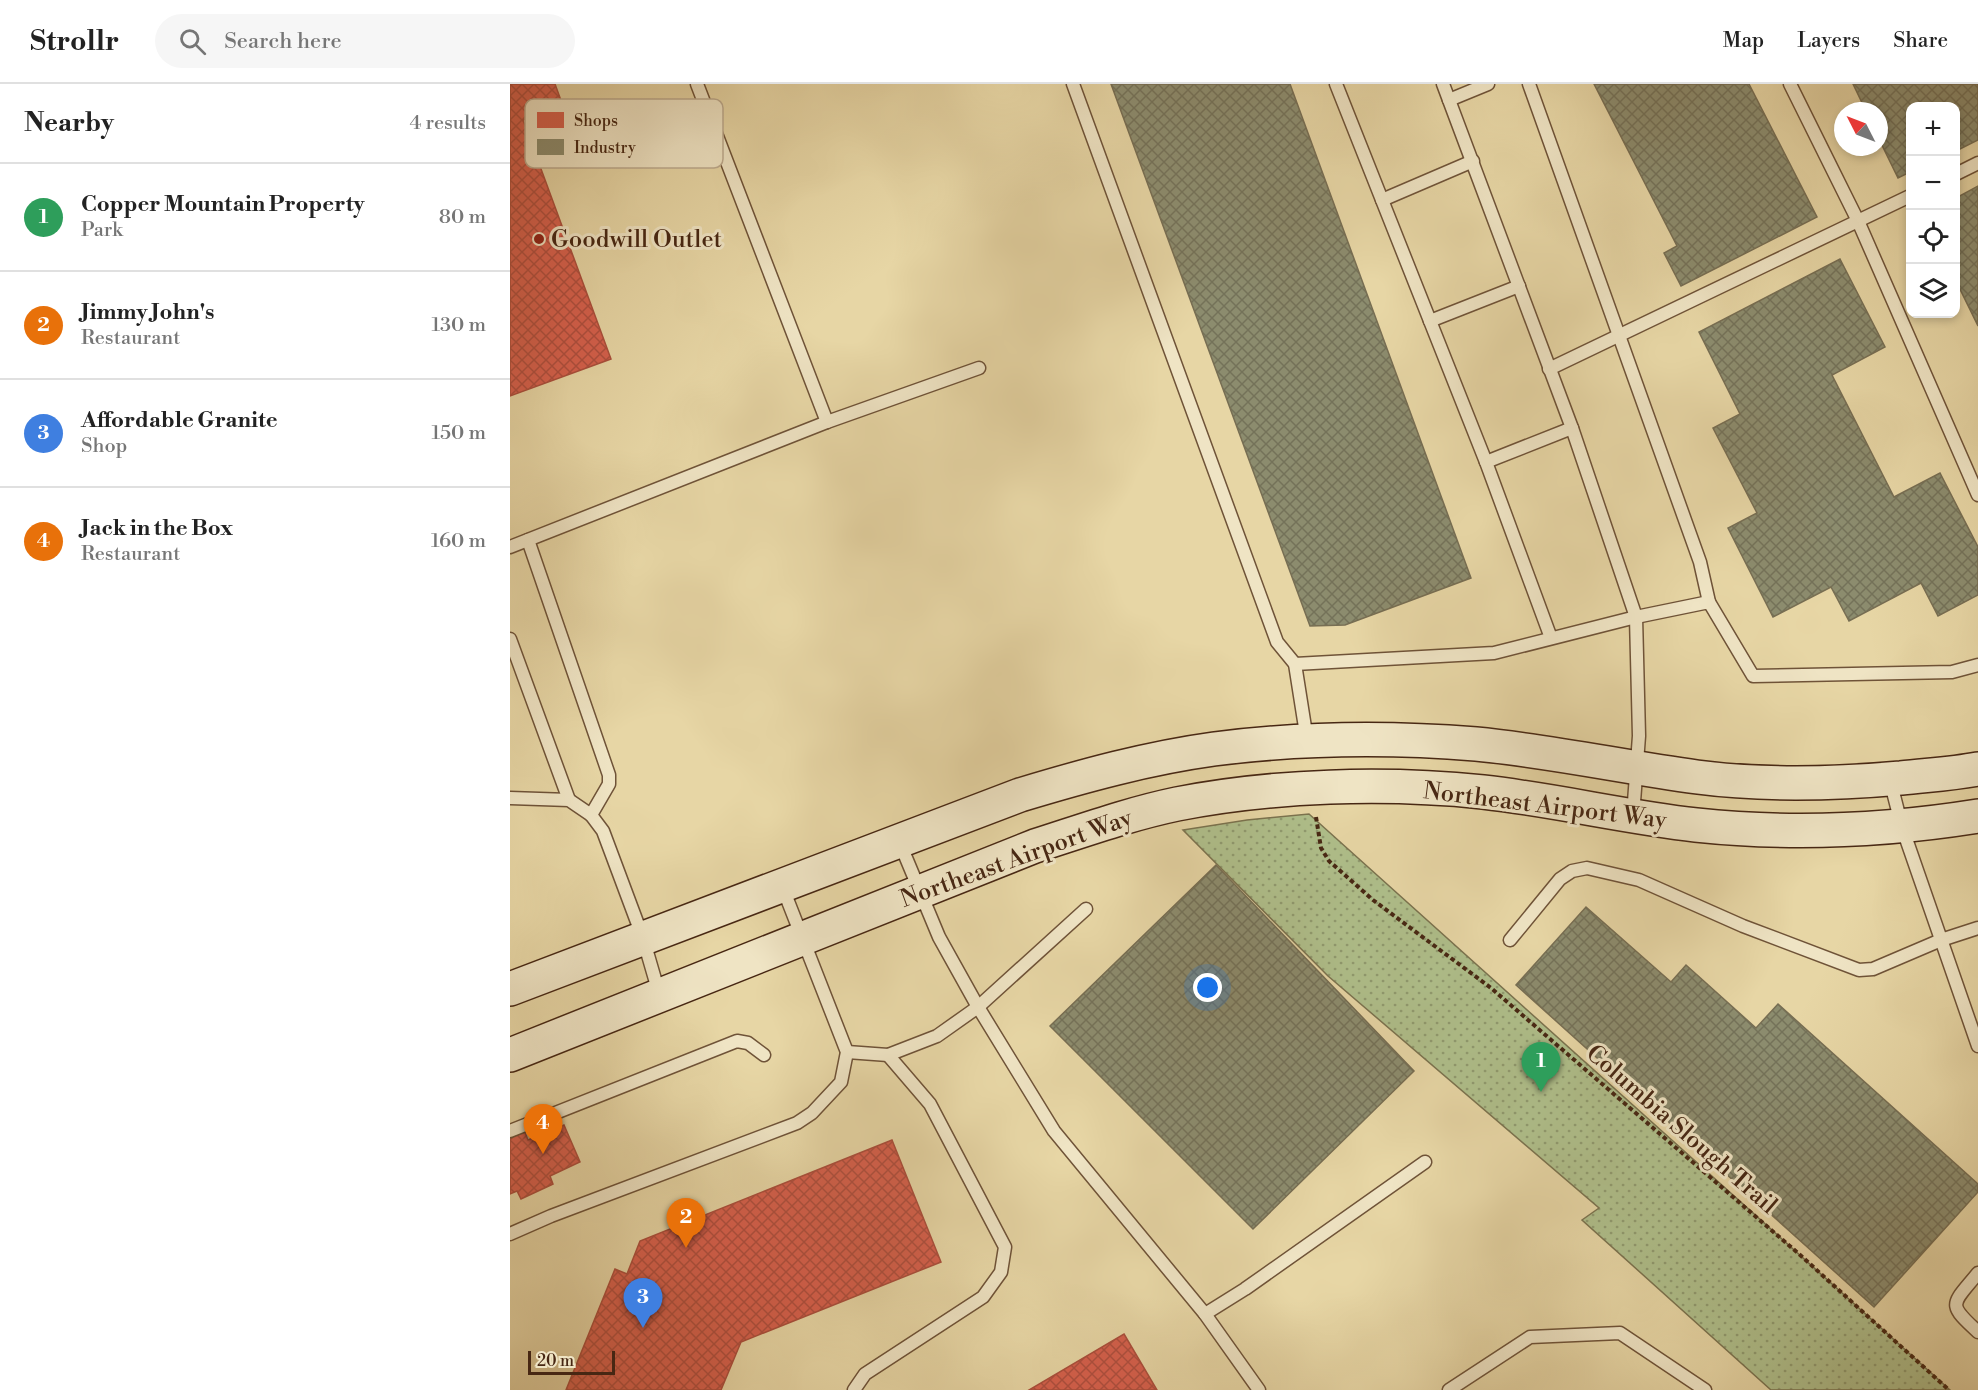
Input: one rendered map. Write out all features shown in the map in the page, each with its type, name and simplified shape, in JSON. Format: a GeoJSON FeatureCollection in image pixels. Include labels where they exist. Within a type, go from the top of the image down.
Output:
{"type":"FeatureCollection","features":[{"type":"Feature","properties":{"kind":"main road","name":"Northeast Airport Way"},"geometry":{"type":"LineString","coordinates":[[510,989],[1020,795],[1081,777],[1213,749],[1307,741],[1417,740],[1541,752],[1700,777],[1778,783],[1830,783],[1890,779],[1978,769]]}},
{"type":"Feature","properties":{"kind":"main road","name":"Northeast Airport Way"},"geometry":{"type":"LineString","coordinates":[[510,1055],[1035,846],[1178,804],[1283,790],[1414,788],[1482,792],[1697,825],[1762,830],[1825,832],[1902,827],[1978,816]]}},
{"type":"Feature","properties":{"kind":"lane"},"geometry":{"type":"LineString","coordinates":[[697,84],[703,99]]}},
{"type":"Feature","properties":{"kind":"lane"},"geometry":{"type":"LineString","coordinates":[[1072,84],[1277,642],[1295,664],[1307,741]]}},
{"type":"Feature","properties":{"kind":"lane"},"geometry":{"type":"LineString","coordinates":[[1336,84],[1486,462],[1551,638]]}},
{"type":"Feature","properties":{"kind":"lane"},"geometry":{"type":"LineString","coordinates":[[1443,84],[1572,428],[1636,617],[1639,736],[1633,816]]}},
{"type":"Feature","properties":{"kind":"lane"},"geometry":{"type":"LineString","coordinates":[[1449,100],[1488,84]]}},
{"type":"Feature","properties":{"kind":"lane"},"geometry":{"type":"LineString","coordinates":[[1529,84],[1700,562],[1709,602],[1753,676],[1952,672],[1978,665]]}},
{"type":"Feature","properties":{"kind":"lane"},"geometry":{"type":"LineString","coordinates":[[1790,84],[1858,221],[1978,495]]}},
{"type":"Feature","properties":{"kind":"lane"},"geometry":{"type":"LineString","coordinates":[[723,152],[827,423]]}},
{"type":"Feature","properties":{"kind":"lane"},"geometry":{"type":"LineString","coordinates":[[1382,200],[1473,161]]}},
{"type":"Feature","properties":{"kind":"lane"},"geometry":{"type":"LineString","coordinates":[[1960,172],[1978,163]]}},
{"type":"Feature","properties":{"kind":"lane"},"geometry":{"type":"LineString","coordinates":[[1550,369],[1906,198]]}},
{"type":"Feature","properties":{"kind":"lane"},"geometry":{"type":"LineString","coordinates":[[1430,321],[1519,286]]}},
{"type":"Feature","properties":{"kind":"lane"},"geometry":{"type":"LineString","coordinates":[[510,547],[827,423],[979,368]]}},
{"type":"Feature","properties":{"kind":"lane"},"geometry":{"type":"LineString","coordinates":[[1486,462],[1572,428]]}},
{"type":"Feature","properties":{"kind":"lane"},"geometry":{"type":"LineString","coordinates":[[528,540],[609,775],[609,784],[591,814]]}},
{"type":"Feature","properties":{"kind":"lane"},"geometry":{"type":"LineString","coordinates":[[1295,664],[1494,653],[1636,617],[1709,602]]}},
{"type":"Feature","properties":{"kind":"lane"},"geometry":{"type":"LineString","coordinates":[[510,639],[569,800]]}},
{"type":"Feature","properties":{"kind":"lane"},"geometry":{"type":"LineString","coordinates":[[1890,779],[1902,827],[1978,1046]]}},
{"type":"Feature","properties":{"kind":"lane"},"geometry":{"type":"LineString","coordinates":[[510,798],[569,800],[591,814],[603,831],[643,938],[660,995]]}},
{"type":"Feature","properties":{"kind":"lane"},"geometry":{"type":"LineString","coordinates":[[899,840],[939,937],[978,1007],[1054,1131],[1205,1314],[1259,1390]]}},
{"type":"Feature","properties":{"kind":"lane"},"geometry":{"type":"LineString","coordinates":[[1510,939],[1560,879],[1572,870],[1587,868],[1639,880],[1743,926],[1859,970],[1873,969],[1941,940],[1978,928]]}},
{"type":"Feature","properties":{"kind":"lane"},"geometry":{"type":"LineString","coordinates":[[510,1234],[551,1216],[797,1123],[812,1113],[841,1082],[847,1052],[782,885]]}},
{"type":"Feature","properties":{"kind":"lane"},"geometry":{"type":"LineString","coordinates":[[847,1052],[888,1055],[937,1036],[978,1007],[1086,909]]}},
{"type":"Feature","properties":{"kind":"lane"},"geometry":{"type":"LineString","coordinates":[[510,1131],[737,1041],[748,1043],[764,1055]]}},
{"type":"Feature","properties":{"kind":"lane"},"geometry":{"type":"LineString","coordinates":[[854,1390],[865,1374],[983,1297],[1001,1272],[1005,1246],[930,1104],[888,1055]]}},
{"type":"Feature","properties":{"kind":"lane"},"geometry":{"type":"LineString","coordinates":[[1205,1314],[1425,1162]]}},
{"type":"Feature","properties":{"kind":"lane"},"geometry":{"type":"LineString","coordinates":[[1978,1273],[1959,1296],[1955,1305],[1956,1313],[1978,1332]]}},
{"type":"Feature","properties":{"kind":"lane"},"geometry":{"type":"LineString","coordinates":[[1449,1390],[1530,1337],[1620,1333],[1705,1390]]}},
{"type":"Feature","properties":{"kind":"path","name":"Columbia Slough Trail"},"geometry":{"type":"LineString","coordinates":[[1315,789],[1321,848],[1329,861],[1373,900],[1491,988],[1799,1254],[1949,1390]]}},
{"type":"Feature","properties":{"kind":"green space"},"geometry":{"type":"Polygon","coordinates":[[[1309,814],[1950,1390],[1771,1390],[1582,1220],[1599,1208],[1328,976],[1183,830],[1247,820],[1309,814]]]}},
{"type":"Feature","properties":{"kind":"building: Shops","name":"Goodwill Outlet"},"geometry":{"type":"Polygon","coordinates":[[[510,84],[555,84],[560,99],[525,99],[525,119],[523,120],[525,168],[541,168],[611,359],[510,396],[510,84]]]}},
{"type":"Feature","properties":{"kind":"building: Shops"},"geometry":{"type":"Polygon","coordinates":[[[564,1125],[580,1162],[550,1176],[553,1184],[521,1199],[517,1191],[510,1194],[510,1137],[524,1130],[528,1140],[564,1125]]]}},
{"type":"Feature","properties":{"kind":"building: Shops"},"geometry":{"type":"Polygon","coordinates":[[[892,1140],[941,1262],[741,1342],[721,1390],[566,1390],[615,1269],[627,1274],[640,1241],[892,1140]]]}},
{"type":"Feature","properties":{"kind":"building: Shops"},"geometry":{"type":"Polygon","coordinates":[[[1124,1334],[1157,1390],[1029,1390],[1124,1334]]]}},
{"type":"Feature","properties":{"kind":"building: Industry"},"geometry":{"type":"Polygon","coordinates":[[[1111,84],[1290,84],[1471,578],[1345,625],[1310,626],[1111,84]]]}},
{"type":"Feature","properties":{"kind":"building: Industry"},"geometry":{"type":"Polygon","coordinates":[[[1594,84],[1749,84],[1817,217],[1681,286],[1664,253],[1677,246],[1594,84]]]}},
{"type":"Feature","properties":{"kind":"building: Industry"},"geometry":{"type":"Polygon","coordinates":[[[1853,84],[1978,84],[1978,140],[1960,149],[1960,102],[1906,102],[1906,174],[1898,178],[1887,156],[1888,102],[1862,102],[1853,84]]]}},
{"type":"Feature","properties":{"kind":"building: Industry"},"geometry":{"type":"Polygon","coordinates":[[[1978,186],[1978,326],[1960,289],[1960,196],[1978,186]]]}},
{"type":"Feature","properties":{"kind":"building: Industry"},"geometry":{"type":"Polygon","coordinates":[[[1840,259],[1885,347],[1832,375],[1894,497],[1940,473],[1978,547],[1978,595],[1938,616],[1921,583],[1849,621],[1831,587],[1773,617],[1728,528],[1757,513],[1713,428],[1740,414],[1699,332],[1840,259]]]}},
{"type":"Feature","properties":{"kind":"building: Industry"},"geometry":{"type":"Polygon","coordinates":[[[1216,865],[1414,1071],[1253,1229],[1050,1026],[1216,865]]]}},
{"type":"Feature","properties":{"kind":"building: Industry"},"geometry":{"type":"Polygon","coordinates":[[[1586,907],[1671,982],[1686,965],[1756,1028],[1778,1004],[1978,1184],[1978,1192],[1874,1307],[1516,985],[1586,907]]]}},
{"type":"Feature","properties":{"kind":"place","name":"Goodwill Outlet"},"geometry":{"type":"Point","coordinates":[539,239]}},
{"type":"Feature","properties":{"kind":"place","name":"Copper Mountain Property"},"geometry":{"type":"Point","coordinates":[1541,1092]}},
{"type":"Feature","properties":{"kind":"place","name":"Jack in the Box"},"geometry":{"type":"Point","coordinates":[543,1154]}},
{"type":"Feature","properties":{"kind":"place","name":"Jimmy John's"},"geometry":{"type":"Point","coordinates":[686,1248]}},
{"type":"Feature","properties":{"kind":"place","name":"Affordable Granite"},"geometry":{"type":"Point","coordinates":[643,1328]}}]}
